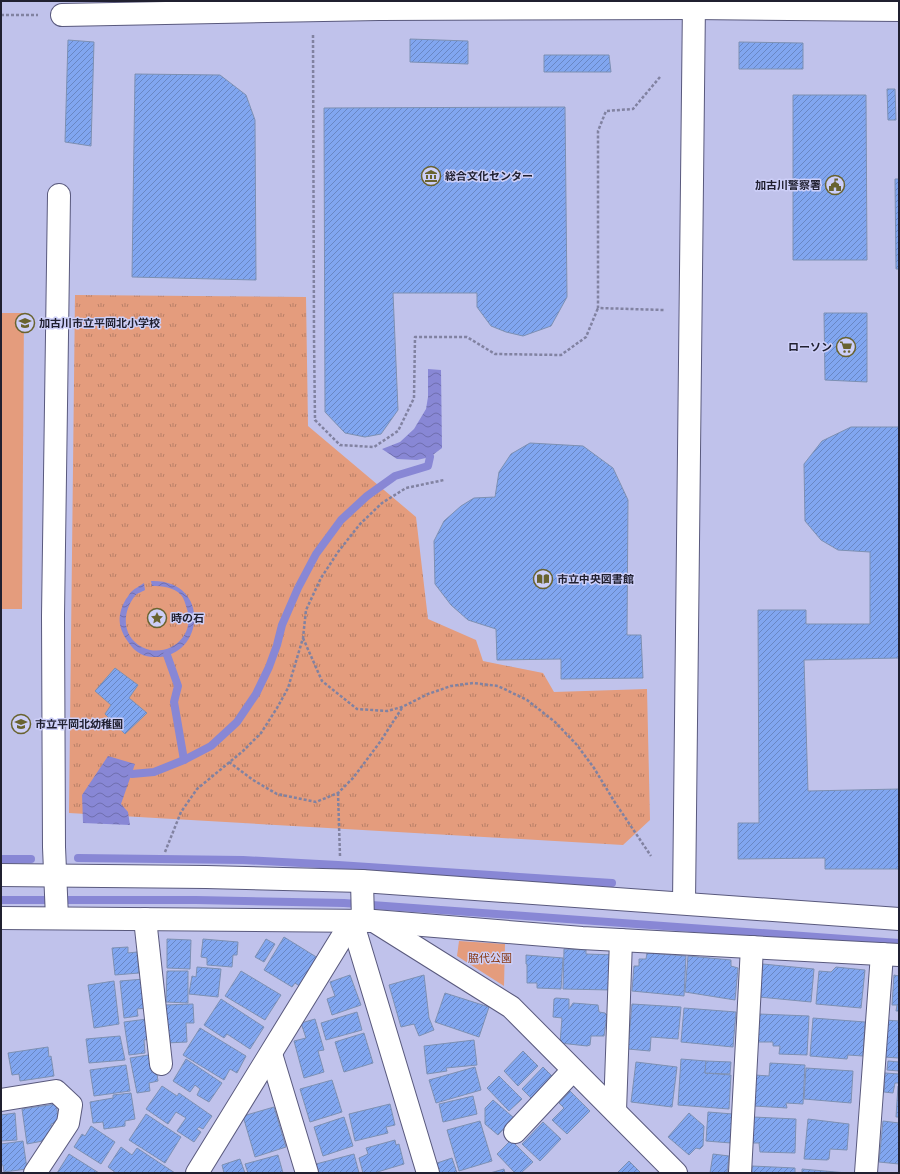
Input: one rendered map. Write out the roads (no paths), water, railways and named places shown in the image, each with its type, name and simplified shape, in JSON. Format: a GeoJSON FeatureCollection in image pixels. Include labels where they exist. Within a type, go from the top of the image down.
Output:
{"type":"FeatureCollection","features":[{"type":"Feature","properties":{"kind":"street"},"geometry":{"type":"LineString","coordinates":[[684,903],[694,5]]}},
{"type":"Feature","properties":{"kind":"street"},"geometry":{"type":"LineString","coordinates":[[62,15],[694,5],[798,5],[899,10]]}},
{"type":"Feature","properties":{"kind":"street"},"geometry":{"type":"LineString","coordinates":[[57,918],[55,884],[53,616],[59,195]]}},
{"type":"Feature","properties":{"kind":"street"},"geometry":{"type":"LineString","coordinates":[[1,875],[55,884],[206,877],[362,889],[684,903],[899,919]]}},
{"type":"Feature","properties":{"kind":"street"},"geometry":{"type":"LineString","coordinates":[[362,889],[363,921],[428,1173]]}},
{"type":"Feature","properties":{"kind":"street"},"geometry":{"type":"LineString","coordinates":[[1,918],[363,921],[621,940],[890,955],[866,1173]]}},
{"type":"Feature","properties":{"kind":"street"},"geometry":{"type":"LineString","coordinates":[[145,919],[161,1064]]}},
{"type":"Feature","properties":{"kind":"street"},"geometry":{"type":"LineString","coordinates":[[197,1173],[271,1054],[363,921]]}},
{"type":"Feature","properties":{"kind":"street"},"geometry":{"type":"LineString","coordinates":[[363,921],[511,1007],[676,1173]]}},
{"type":"Feature","properties":{"kind":"street"},"geometry":{"type":"LineString","coordinates":[[615,1112],[621,940]]}},
{"type":"Feature","properties":{"kind":"street"},"geometry":{"type":"LineString","coordinates":[[740,1173],[752,948]]}},
{"type":"Feature","properties":{"kind":"street"},"geometry":{"type":"LineString","coordinates":[[271,1054],[306,1173]]}},
{"type":"Feature","properties":{"kind":"street"},"geometry":{"type":"LineString","coordinates":[[515,1132],[574,1070]]}},
{"type":"Feature","properties":{"kind":"street"},"geometry":{"type":"LineString","coordinates":[[1,1100],[56,1091],[71,1105],[68,1123],[35,1173]]}},
{"type":"Feature","properties":{"kind":"water"},"geometry":{"type":"Polygon","coordinates":[[[428,369],[441,370],[442,448],[430,457],[417,460],[397,459],[382,449],[400,442],[414,429],[426,409],[428,397],[428,369]]]}},
{"type":"Feature","properties":{"kind":"water"},"geometry":{"type":"Polygon","coordinates":[[[151,581],[171,584],[184,592],[192,605],[194,619],[191,634],[183,646],[170,655],[150,657],[139,653],[134,649],[121,630],[120,612],[126,599],[134,589],[144,583],[145,590],[136,595],[127,611],[126,623],[132,639],[141,647],[152,650],[163,650],[173,646],[181,639],[187,630],[189,619],[185,603],[181,595],[171,589],[152,586],[151,581]]]}},
{"type":"Feature","properties":{"kind":"water"},"geometry":{"type":"Polygon","coordinates":[[[108,756],[135,764],[121,804],[128,812],[130,825],[83,823],[82,795],[108,756]]]}},
{"type":"Feature","properties":{"kind":"waterway"},"geometry":{"type":"LineString","coordinates":[[132,774],[154,772],[184,760],[211,746],[237,722],[256,694],[269,667],[282,625],[298,588],[316,554],[341,520],[367,496],[395,476],[428,466],[430,457]]}},
{"type":"Feature","properties":{"kind":"waterway"},"geometry":{"type":"LineString","coordinates":[[167,655],[178,686],[174,702],[184,760]]}},
{"type":"Feature","properties":{"kind":"waterway"},"geometry":{"type":"LineString","coordinates":[[78,858],[243,860],[612,883]]}},
{"type":"Feature","properties":{"kind":"waterway"},"geometry":{"type":"LineString","coordinates":[[1,859],[31,859]]}},
{"type":"Feature","properties":{"kind":"waterway"},"geometry":{"type":"LineString","coordinates":[[1,900],[196,900],[344,903],[899,943]]}},
{"type":"Feature","properties":{"kind":"place","name":"総合文化センター"},"geometry":{"type":"Point","coordinates":[431,176]}},
{"type":"Feature","properties":{"kind":"place","name":"加古川警察署"},"geometry":{"type":"Point","coordinates":[835,185]}},
{"type":"Feature","properties":{"kind":"place","name":"加古川市立平岡北小学校"},"geometry":{"type":"Point","coordinates":[25,323]}},
{"type":"Feature","properties":{"kind":"place","name":"ローソン"},"geometry":{"type":"Point","coordinates":[846,347]}},
{"type":"Feature","properties":{"kind":"place","name":"市立中央図書館"},"geometry":{"type":"Point","coordinates":[543,579]}},
{"type":"Feature","properties":{"kind":"place","name":"時の石"},"geometry":{"type":"Point","coordinates":[157,618]}},
{"type":"Feature","properties":{"kind":"place","name":"市立平岡北幼稚園"},"geometry":{"type":"Point","coordinates":[21,724]}},
{"type":"Feature","properties":{"kind":"park label","name":"脇代公園"},"geometry":{"type":"Point","coordinates":[490,958]}}]}
